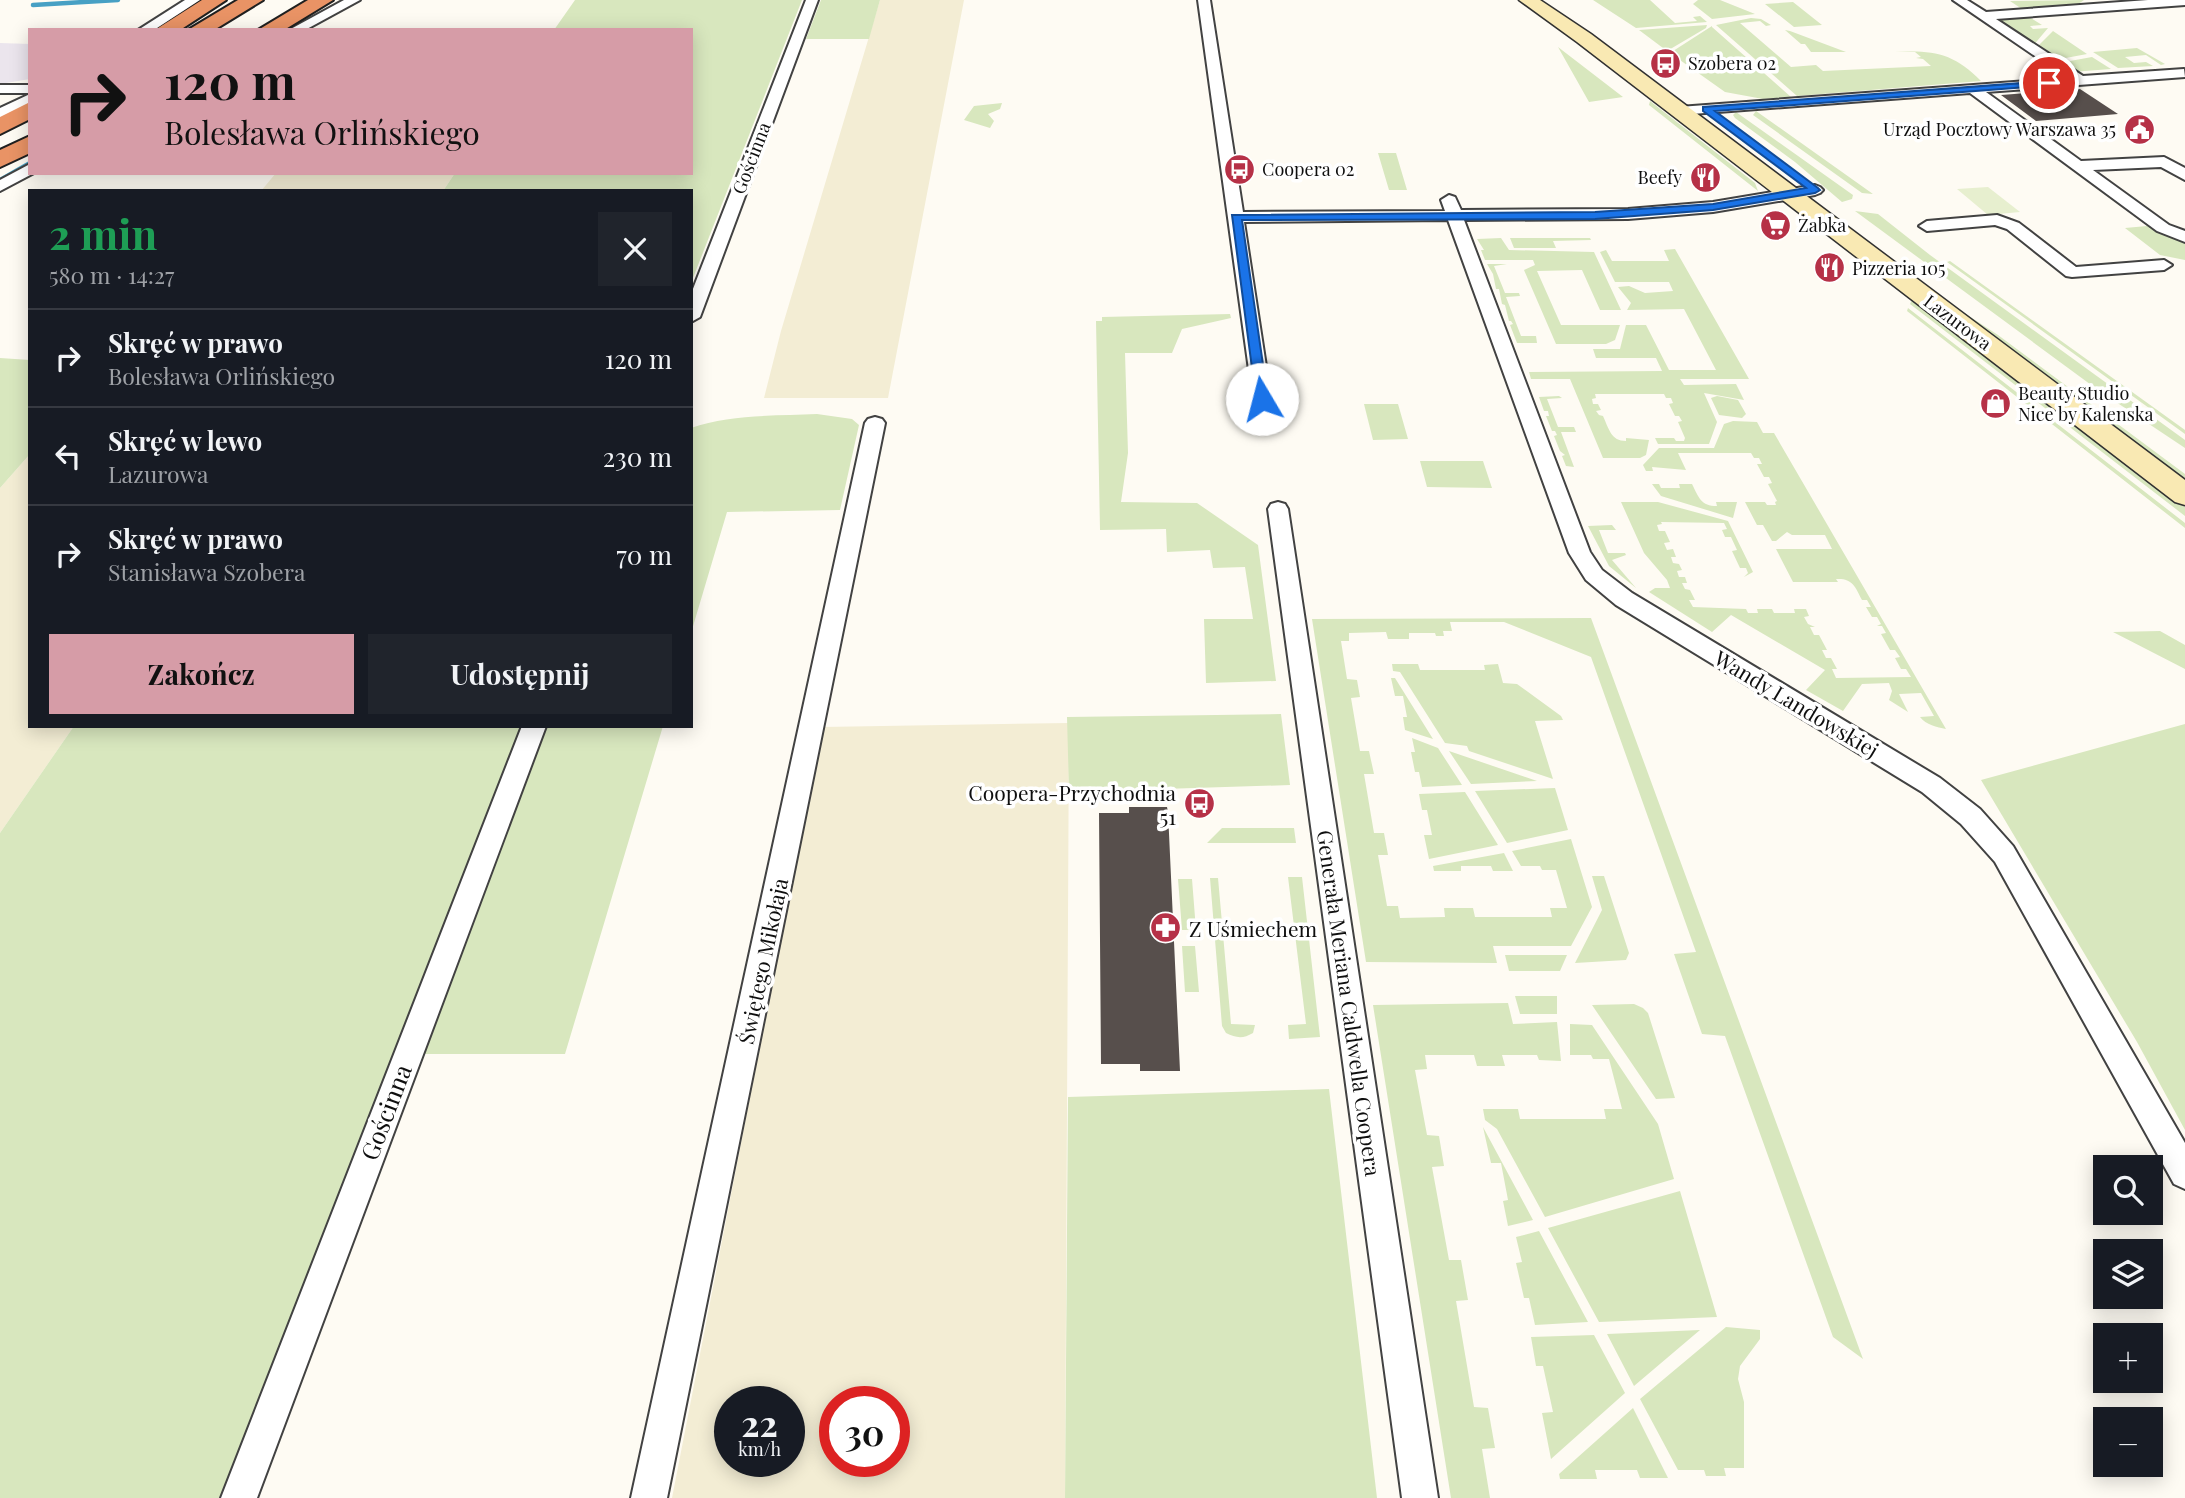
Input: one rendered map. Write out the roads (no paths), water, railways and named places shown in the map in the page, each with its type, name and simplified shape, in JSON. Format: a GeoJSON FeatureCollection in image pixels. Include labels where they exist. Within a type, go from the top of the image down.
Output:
{"type":"FeatureCollection","features":[{"type":"Feature","properties":{"kind":"highway"},"geometry":{"type":"LineString","coordinates":[[168,28],[216,0]]}},
{"type":"Feature","properties":{"kind":"highway"},"geometry":{"type":"LineString","coordinates":[[202,28],[253,0]]}},
{"type":"Feature","properties":{"kind":"highway"},"geometry":{"type":"LineString","coordinates":[[238,28],[287,0]]}},
{"type":"Feature","properties":{"kind":"highway"},"geometry":{"type":"LineString","coordinates":[[272,28],[323,0]]}},
{"type":"Feature","properties":{"kind":"highway"},"geometry":{"type":"LineString","coordinates":[[0,127],[28,110]]}},
{"type":"Feature","properties":{"kind":"highway"},"geometry":{"type":"LineString","coordinates":[[0,138],[28,122]]}},
{"type":"Feature","properties":{"kind":"highway"},"geometry":{"type":"LineString","coordinates":[[0,160],[28,144]]}},
{"type":"Feature","properties":{"kind":"highway"},"geometry":{"type":"LineString","coordinates":[[0,167],[28,154]]}},
{"type":"Feature","properties":{"kind":"main road","name":"Lazurowa"},"geometry":{"type":"LineString","coordinates":[[1528,0],[1584,38],[1679,111],[1802,192],[2185,464]]}},
{"type":"Feature","properties":{"kind":"main road","name":"Lazurowa"},"geometry":{"type":"LineString","coordinates":[[1577,10],[1706,109],[1802,192],[2185,495]]}},
{"type":"Feature","properties":{"kind":"street"},"geometry":{"type":"LineString","coordinates":[[148,28],[194,0]]}},
{"type":"Feature","properties":{"kind":"street"},"geometry":{"type":"LineString","coordinates":[[299,28],[354,0]]}},
{"type":"Feature","properties":{"kind":"street","name":"Gościnna"},"geometry":{"type":"LineString","coordinates":[[693,312],[812,0]]}},
{"type":"Feature","properties":{"kind":"street"},"geometry":{"type":"LineString","coordinates":[[1204,0],[1262,399]]}},
{"type":"Feature","properties":{"kind":"street"},"geometry":{"type":"LineString","coordinates":[[1959,0],[2081,81]]}},
{"type":"Feature","properties":{"kind":"street"},"geometry":{"type":"LineString","coordinates":[[1983,16],[2185,1]]}},
{"type":"Feature","properties":{"kind":"street"},"geometry":{"type":"LineString","coordinates":[[1679,111],[2184,73]]}},
{"type":"Feature","properties":{"kind":"street"},"geometry":{"type":"LineString","coordinates":[[0,89],[28,89]]}},
{"type":"Feature","properties":{"kind":"street"},"geometry":{"type":"LineString","coordinates":[[1973,89],[2164,228],[2185,237]]}},
{"type":"Feature","properties":{"kind":"street"},"geometry":{"type":"LineString","coordinates":[[0,114],[28,99]]}},
{"type":"Feature","properties":{"kind":"street"},"geometry":{"type":"LineString","coordinates":[[2077,166],[2164,162],[2185,175]]}},
{"type":"Feature","properties":{"kind":"street"},"geometry":{"type":"LineString","coordinates":[[0,186],[28,170]]}},
{"type":"Feature","properties":{"kind":"street"},"geometry":{"type":"LineString","coordinates":[[1236,217],[1452,208],[1651,213],[1713,207],[1802,192]]}},
{"type":"Feature","properties":{"kind":"street","name":"Wandy Landowskiej"},"geometry":{"type":"LineString","coordinates":[[1452,208],[1580,552],[1594,575],[1624,599],[1963,807],[2004,854],[2185,1173]]}},
{"type":"Feature","properties":{"kind":"street"},"geometry":{"type":"LineString","coordinates":[[1927,226],[1997,220],[2012,226],[2072,272],[2164,265]]}},
{"type":"Feature","properties":{"kind":"street","name":"Świętego Mikołaja"},"geometry":{"type":"LineString","coordinates":[[649,1498],[875,423]]}},
{"type":"Feature","properties":{"kind":"street","name":"Generała Meriana Caldwella Coopera"},"geometry":{"type":"LineString","coordinates":[[1278,509],[1420,1498]]}},
{"type":"Feature","properties":{"kind":"street","name":"Gościnna"},"geometry":{"type":"LineString","coordinates":[[239,1498],[533,728]]}},
{"type":"Feature","properties":{"kind":"waterway"},"geometry":{"type":"LineString","coordinates":[[33,5],[118,0]]}},
{"type":"Feature","properties":{"kind":"waterway"},"geometry":{"type":"LineString","coordinates":[[0,180],[28,164]]}},
{"type":"Feature","properties":{"kind":"place","name":"Szobera 02"},"geometry":{"type":"Point","coordinates":[1665,63]}},
{"type":"Feature","properties":{"kind":"place","name":"Urząd Pocztowy Warszawa 35"},"geometry":{"type":"Point","coordinates":[2139,129]}},
{"type":"Feature","properties":{"kind":"place","name":"Coopera 02"},"geometry":{"type":"Point","coordinates":[1239,169]}},
{"type":"Feature","properties":{"kind":"place","name":"Beefy"},"geometry":{"type":"Point","coordinates":[1705,177]}},
{"type":"Feature","properties":{"kind":"place","name":"Żabka"},"geometry":{"type":"Point","coordinates":[1775,225]}},
{"type":"Feature","properties":{"kind":"place","name":"Pizzeria 105"},"geometry":{"type":"Point","coordinates":[1829,268]}},
{"type":"Feature","properties":{"kind":"place","name":"Beauty Studio Nice by Kalenska"},"geometry":{"type":"Point","coordinates":[1995,403]}},
{"type":"Feature","properties":{"kind":"place","name":"Coopera-Przychodnia 51"},"geometry":{"type":"Point","coordinates":[1199,804]}},
{"type":"Feature","properties":{"kind":"place","name":"Z Uśmiechem"},"geometry":{"type":"Point","coordinates":[1166,928]}}]}
